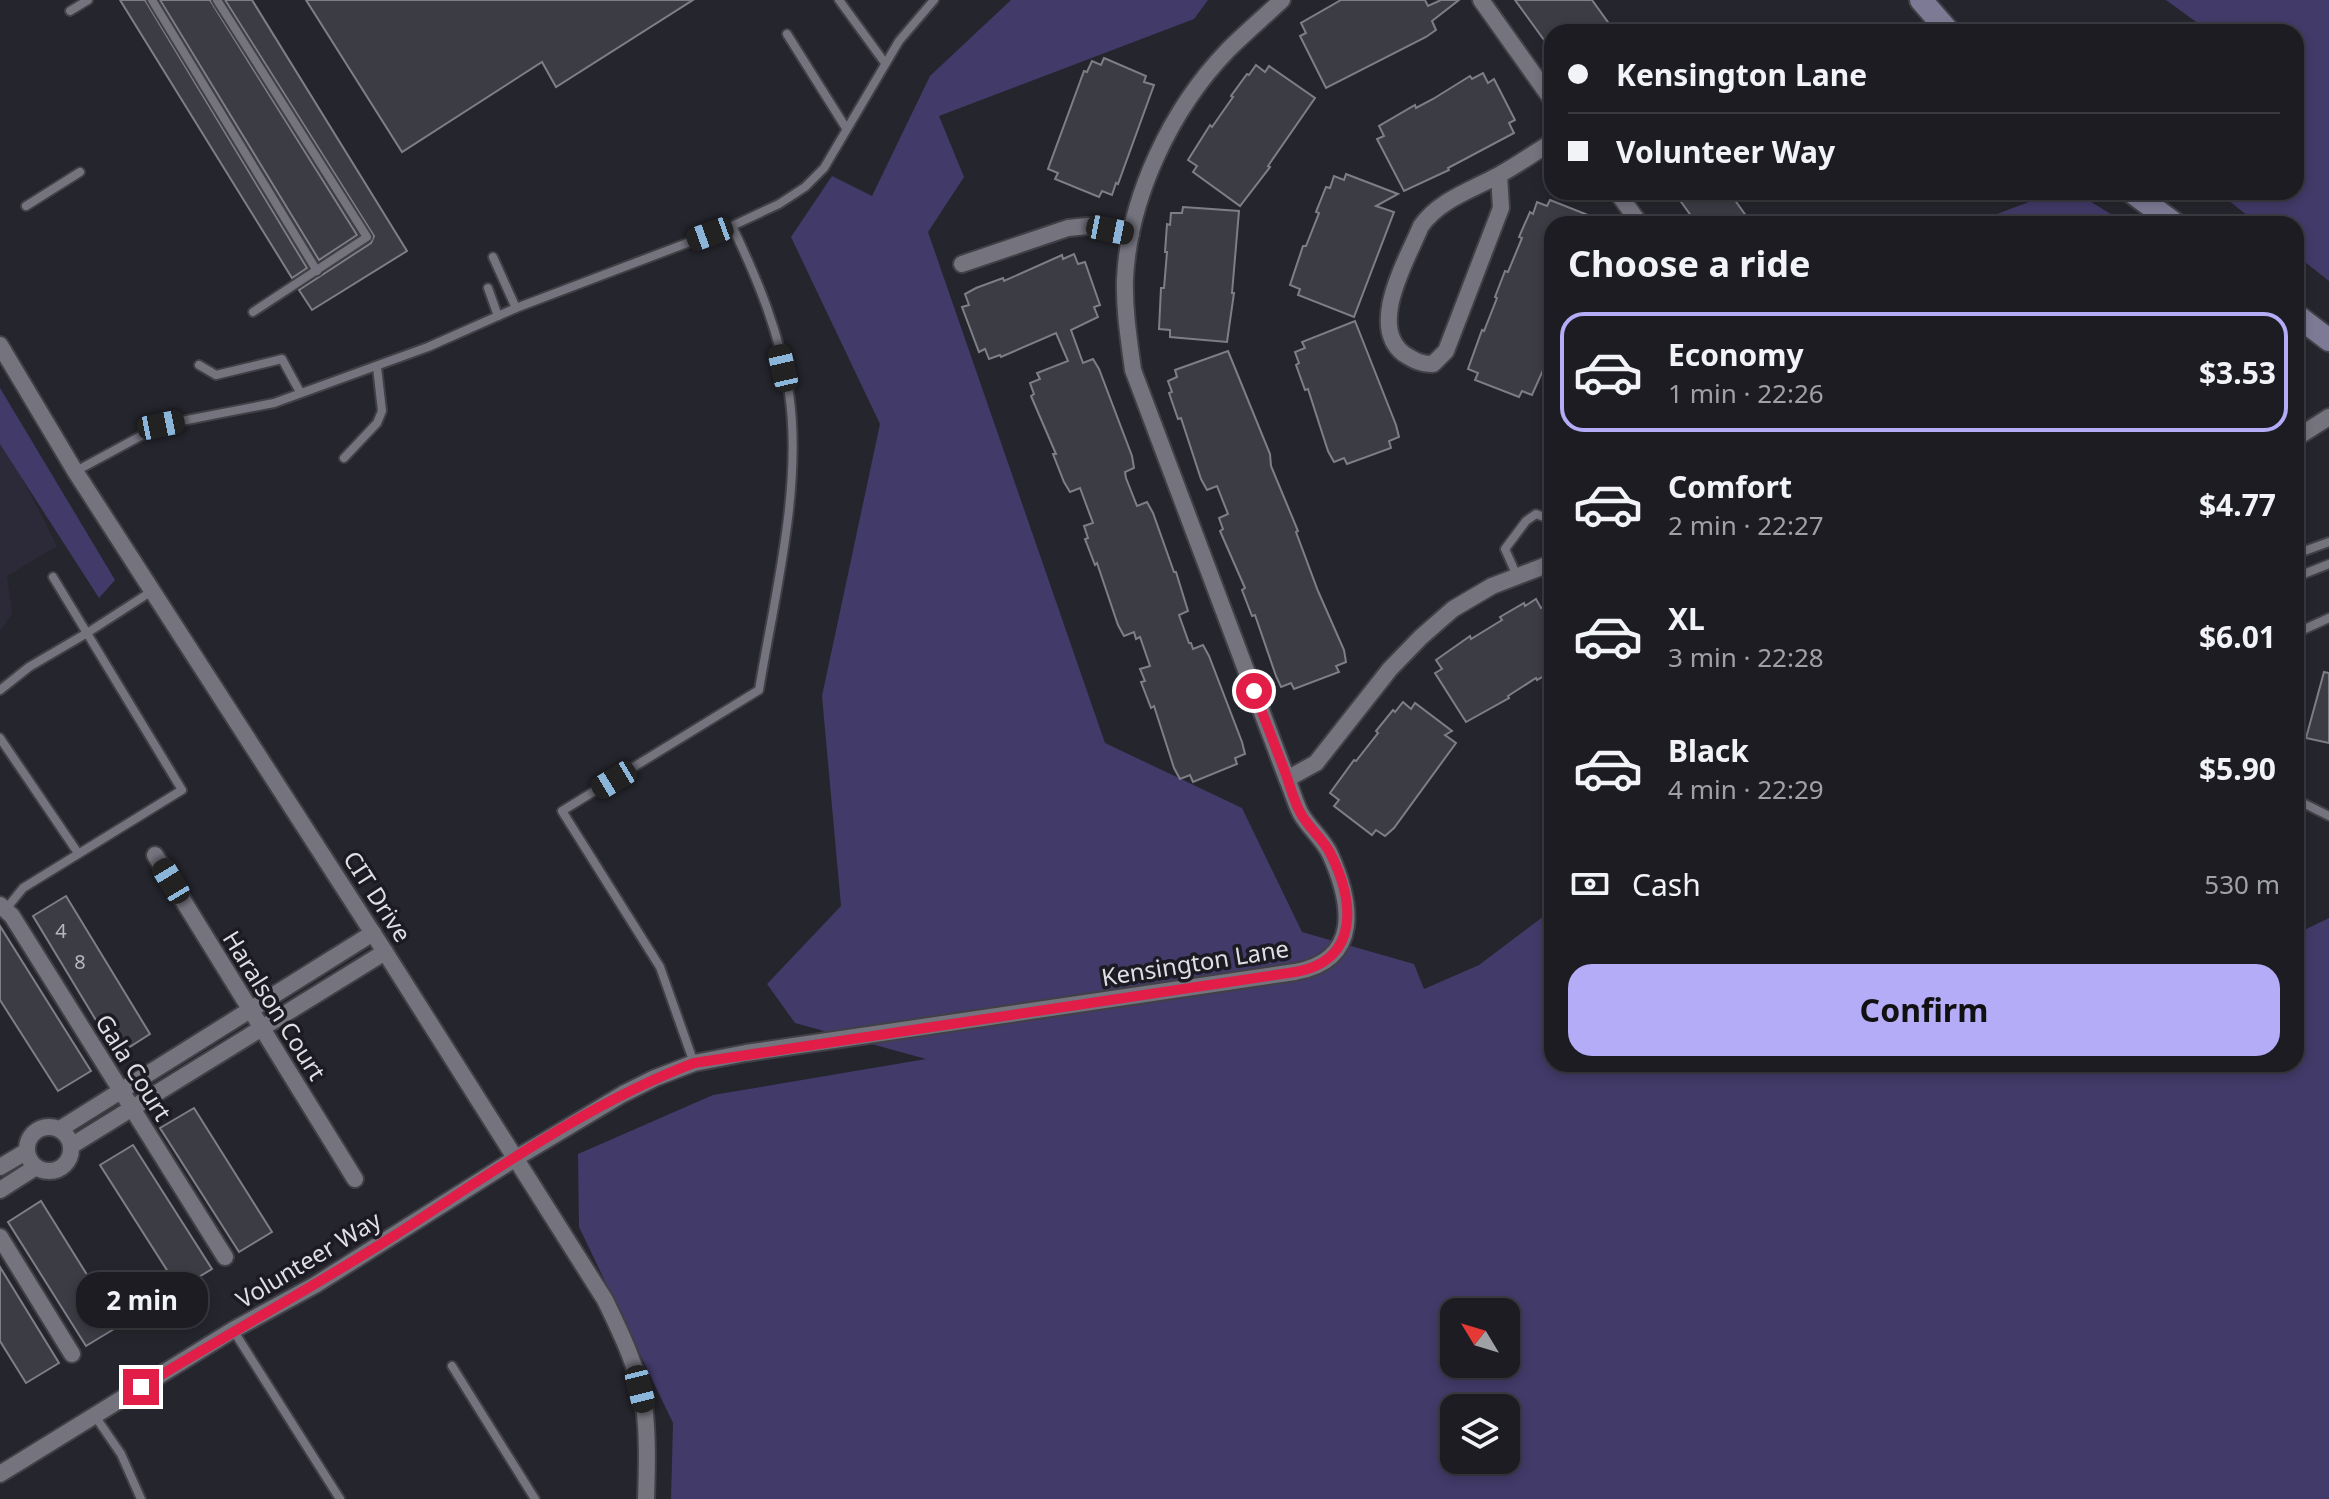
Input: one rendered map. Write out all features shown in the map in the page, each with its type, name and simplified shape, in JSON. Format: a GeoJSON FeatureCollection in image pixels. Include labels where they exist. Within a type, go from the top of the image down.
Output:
{"type":"FeatureCollection","features":[{"type":"Feature","properties":{"kind":"main road"},"geometry":{"type":"LineString","coordinates":[[1921,0],[1942,24]]}},
{"type":"Feature","properties":{"kind":"main road"},"geometry":{"type":"LineString","coordinates":[[2143,200],[2164,216]]}},
{"type":"Feature","properties":{"kind":"main road"},"geometry":{"type":"LineString","coordinates":[[2304,321],[2329,340]]}},
{"type":"Feature","properties":{"kind":"street","name":"Kensington Lane"},"geometry":{"type":"LineString","coordinates":[[516,1158],[623,1094],[694,1063],[1312,969],[1325,962],[1342,941],[1348,915],[1345,893],[1329,852],[1300,812],[1287,779],[1133,370],[1126,316],[1125,278],[1131,234],[1143,192],[1163,143],[1191,96],[1227,52],[1282,0]]}},
{"type":"Feature","properties":{"kind":"street"},"geometry":{"type":"LineString","coordinates":[[1481,0],[1544,89]]}},
{"type":"Feature","properties":{"kind":"street"},"geometry":{"type":"LineString","coordinates":[[1499,175],[1501,208],[1446,351],[1433,364],[1420,364],[1397,348],[1389,334],[1387,318],[1421,226],[1428,215],[1440,206],[1544,147]]}},
{"type":"Feature","properties":{"kind":"street"},"geometry":{"type":"LineString","coordinates":[[962,264],[1068,228],[1088,226],[1131,234]]}},
{"type":"Feature","properties":{"kind":"street","name":"CIT Drive"},"geometry":{"type":"LineString","coordinates":[[0,345],[75,471],[605,1300],[625,1341],[644,1405],[646,1499]]}},
{"type":"Feature","properties":{"kind":"street"},"geometry":{"type":"LineString","coordinates":[[2304,433],[2329,417]]}},
{"type":"Feature","properties":{"kind":"street"},"geometry":{"type":"LineString","coordinates":[[1287,779],[1316,763],[1390,669],[1453,609],[1492,586],[1544,566]]}},
{"type":"Feature","properties":{"kind":"street","name":"Haralson Court"},"geometry":{"type":"LineString","coordinates":[[155,855],[355,1179]]}},
{"type":"Feature","properties":{"kind":"street","name":"Gala Court"},"geometry":{"type":"LineString","coordinates":[[3,907],[225,1257]]}},
{"type":"Feature","properties":{"kind":"street"},"geometry":{"type":"LineString","coordinates":[[60,1129],[373,933]]}},
{"type":"Feature","properties":{"kind":"street"},"geometry":{"type":"LineString","coordinates":[[71,1146],[385,952]]}},
{"type":"Feature","properties":{"kind":"street"},"geometry":{"type":"LineString","coordinates":[[46,1126],[60,1129],[71,1146],[68,1160],[63,1166],[50,1171],[36,1167],[27,1151],[29,1140],[46,1126]]}},
{"type":"Feature","properties":{"kind":"street"},"geometry":{"type":"LineString","coordinates":[[0,1167],[27,1151]]}},
{"type":"Feature","properties":{"kind":"street","name":"Volunteer Way"},"geometry":{"type":"LineString","coordinates":[[0,1474],[233,1330],[315,1285],[516,1158]]}},
{"type":"Feature","properties":{"kind":"street"},"geometry":{"type":"LineString","coordinates":[[0,1190],[36,1167]]}},
{"type":"Feature","properties":{"kind":"street"},"geometry":{"type":"LineString","coordinates":[[0,1237],[72,1354]]}},
{"type":"Feature","properties":{"kind":"lane"},"geometry":{"type":"LineString","coordinates":[[70,11],[88,0]]}},
{"type":"Feature","properties":{"kind":"lane"},"geometry":{"type":"LineString","coordinates":[[152,0],[317,271]]}},
{"type":"Feature","properties":{"kind":"lane"},"geometry":{"type":"LineString","coordinates":[[217,0],[367,237],[253,312]]}},
{"type":"Feature","properties":{"kind":"lane"},"geometry":{"type":"LineString","coordinates":[[839,0],[885,63]]}},
{"type":"Feature","properties":{"kind":"lane"},"geometry":{"type":"LineString","coordinates":[[75,471],[161,425],[274,403],[377,367],[516,308],[732,226],[779,204],[805,187],[824,168],[899,41],[934,0]]}},
{"type":"Feature","properties":{"kind":"lane"},"geometry":{"type":"LineString","coordinates":[[787,34],[846,128]]}},
{"type":"Feature","properties":{"kind":"lane"},"geometry":{"type":"LineString","coordinates":[[26,206],[80,172]]}},
{"type":"Feature","properties":{"kind":"lane"},"geometry":{"type":"LineString","coordinates":[[694,1063],[660,967],[562,811],[759,690],[787,527],[792,470],[789,394],[771,315],[732,226]]}},
{"type":"Feature","properties":{"kind":"lane"},"geometry":{"type":"LineString","coordinates":[[493,257],[516,308]]}},
{"type":"Feature","properties":{"kind":"lane"},"geometry":{"type":"LineString","coordinates":[[488,288],[498,316]]}},
{"type":"Feature","properties":{"kind":"lane"},"geometry":{"type":"LineString","coordinates":[[199,365],[216,375],[282,359],[300,392]]}},
{"type":"Feature","properties":{"kind":"lane"},"geometry":{"type":"LineString","coordinates":[[344,458],[377,423],[382,411],[377,367]]}},
{"type":"Feature","properties":{"kind":"lane"},"geometry":{"type":"LineString","coordinates":[[1517,576],[1505,549],[1526,521],[1536,514],[1544,517]]}},
{"type":"Feature","properties":{"kind":"lane"},"geometry":{"type":"LineString","coordinates":[[2304,551],[2329,542]]}},
{"type":"Feature","properties":{"kind":"lane"},"geometry":{"type":"LineString","coordinates":[[2304,574],[2329,564]]}},
{"type":"Feature","properties":{"kind":"lane"},"geometry":{"type":"LineString","coordinates":[[3,907],[23,888],[182,790],[53,577]]}},
{"type":"Feature","properties":{"kind":"lane"},"geometry":{"type":"LineString","coordinates":[[0,690],[29,667],[152,591]]}},
{"type":"Feature","properties":{"kind":"lane"},"geometry":{"type":"LineString","coordinates":[[2304,629],[2329,618]]}},
{"type":"Feature","properties":{"kind":"lane"},"geometry":{"type":"LineString","coordinates":[[0,738],[78,853]]}},
{"type":"Feature","properties":{"kind":"lane"},"geometry":{"type":"LineString","coordinates":[[2304,804],[2329,816]]}},
{"type":"Feature","properties":{"kind":"lane"},"geometry":{"type":"LineString","coordinates":[[233,1330],[340,1499]]}},
{"type":"Feature","properties":{"kind":"lane"},"geometry":{"type":"LineString","coordinates":[[452,1366],[535,1499]]}},
{"type":"Feature","properties":{"kind":"lane"},"geometry":{"type":"LineString","coordinates":[[95,1416],[121,1454],[141,1499]]}},
{"type":"Feature","properties":{"kind":"shaded area"},"geometry":{"type":"Polygon","coordinates":[[[1011,0],[1208,0],[1194,19],[939,116],[964,177],[928,232],[1105,743],[1242,808],[1302,932],[1414,964],[1424,989],[1479,965],[1544,916],[1544,1072],[2304,1072],[2304,930],[2329,918],[2329,1499],[671,1499],[673,1423],[579,1227],[578,1154],[713,1095],[926,1059],[795,1023],[767,984],[841,906],[822,696],[880,424],[791,237],[832,176],[872,196],[930,76],[1011,0]]]}},
{"type":"Feature","properties":{"kind":"shaded area"},"geometry":{"type":"Polygon","coordinates":[[[2166,0],[2329,0],[2329,281],[2304,261],[2304,216],[2248,216],[2228,200],[2304,200],[2304,24],[2199,24],[2166,0]]]}},
{"type":"Feature","properties":{"kind":"shaded area"},"geometry":{"type":"Polygon","coordinates":[[[2034,200],[2088,200],[2114,216],[1992,216],[2034,200]]]}},
{"type":"Feature","properties":{"kind":"shaded area"},"geometry":{"type":"Polygon","coordinates":[[[0,388],[115,580],[99,598],[0,444],[0,388]]]}},
{"type":"Feature","properties":{"kind":"shaded area"},"geometry":{"type":"Polygon","coordinates":[[[0,435],[57,546],[7,576],[12,614],[0,631],[0,435]]]}},
{"type":"Feature","properties":{"kind":"building"},"geometry":{"type":"Polygon","coordinates":[[[120,0],[145,0],[307,268],[292,278],[120,0]]]}},
{"type":"Feature","properties":{"kind":"building"},"geometry":{"type":"Polygon","coordinates":[[[160,0],[210,0],[357,235],[319,260],[160,0]]]}},
{"type":"Feature","properties":{"kind":"building"},"geometry":{"type":"Polygon","coordinates":[[[225,0],[252,0],[407,251],[312,310],[299,290],[371,243],[374,236],[225,0]]]}},
{"type":"Feature","properties":{"kind":"building"},"geometry":{"type":"Polygon","coordinates":[[[306,0],[693,0],[556,87],[542,62],[402,152],[306,0]]]}},
{"type":"Feature","properties":{"kind":"building"},"geometry":{"type":"Polygon","coordinates":[[[1341,0],[1425,0],[1428,6],[1441,0],[1459,0],[1432,21],[1436,30],[1426,37],[1326,88],[1300,36],[1306,33],[1301,23],[1341,0]]]}},
{"type":"Feature","properties":{"kind":"building"},"geometry":{"type":"Polygon","coordinates":[[[1515,0],[1592,0],[1609,24],[1544,24],[1544,40],[1515,0]]]}},
{"type":"Feature","properties":{"kind":"building"},"geometry":{"type":"Polygon","coordinates":[[[1104,58],[1146,76],[1144,82],[1154,85],[1118,184],[1112,195],[1102,191],[1099,197],[1055,179],[1058,173],[1048,169],[1084,71],[1087,72],[1092,61],[1101,65],[1104,58]]]}},
{"type":"Feature","properties":{"kind":"building"},"geometry":{"type":"Polygon","coordinates":[[[1256,65],[1265,72],[1269,66],[1315,98],[1240,206],[1193,172],[1197,166],[1188,160],[1210,125],[1212,127],[1231,96],[1256,65]]]}},
{"type":"Feature","properties":{"kind":"building"},"geometry":{"type":"Polygon","coordinates":[[[1483,73],[1488,83],[1494,79],[1515,120],[1509,123],[1514,133],[1449,170],[1404,191],[1377,139],[1384,136],[1379,126],[1470,76],[1472,79],[1483,73]]]}},
{"type":"Feature","properties":{"kind":"building"},"geometry":{"type":"Polygon","coordinates":[[[1346,174],[1398,194],[1376,206],[1394,212],[1354,317],[1298,295],[1300,289],[1290,285],[1326,187],[1330,188],[1334,176],[1344,180],[1346,174]]]}},
{"type":"Feature","properties":{"kind":"building"},"geometry":{"type":"Polygon","coordinates":[[[1550,200],[1590,216],[1544,216],[1544,368],[1532,395],[1522,391],[1519,397],[1475,380],[1478,373],[1468,369],[1530,212],[1533,214],[1537,202],[1547,206],[1550,200]]]}},
{"type":"Feature","properties":{"kind":"building"},"geometry":{"type":"Polygon","coordinates":[[[1680,200],[1735,200],[1746,216],[1691,216],[1680,200]]]}},
{"type":"Feature","properties":{"kind":"building"},"geometry":{"type":"Polygon","coordinates":[[[1183,207],[1239,211],[1234,293],[1227,342],[1170,337],[1170,330],[1159,329],[1167,224],[1170,225],[1171,213],[1182,213],[1183,207]]]}},
{"type":"Feature","properties":{"kind":"building"},"geometry":{"type":"Polygon","coordinates":[[[1074,254],[1078,264],[1085,262],[1100,305],[1094,307],[1098,317],[1071,330],[1083,363],[1093,359],[1099,369],[1132,456],[1134,468],[1125,472],[1126,478],[1137,506],[1147,502],[1153,513],[1188,611],[1179,615],[1189,643],[1193,649],[1203,645],[1209,656],[1245,754],[1235,758],[1237,764],[1193,782],[1190,775],[1180,779],[1174,768],[1154,706],[1151,708],[1141,682],[1145,681],[1140,669],[1150,666],[1140,637],[1136,639],[1134,632],[1124,636],[1118,625],[1097,563],[1095,565],[1085,539],[1088,538],[1084,526],[1093,523],[1080,488],[1070,492],[1064,482],[1053,454],[1056,454],[1031,396],[1034,394],[1030,383],[1040,379],[1037,373],[1068,361],[1056,333],[1001,357],[989,359],[985,349],[979,352],[962,307],[969,305],[965,294],[976,288],[1003,278],[1004,281],[1062,255],[1063,259],[1074,254]]]}},
{"type":"Feature","properties":{"kind":"building"},"geometry":{"type":"Polygon","coordinates":[[[1355,321],[1399,437],[1389,441],[1391,448],[1347,464],[1344,458],[1334,462],[1328,451],[1308,389],[1305,390],[1296,365],[1299,363],[1295,352],[1305,348],[1302,342],[1355,321]]]}},
{"type":"Feature","properties":{"kind":"building"},"geometry":{"type":"Polygon","coordinates":[[[1228,351],[1270,454],[1271,466],[1318,591],[1344,650],[1346,662],[1336,666],[1339,672],[1294,689],[1291,683],[1281,687],[1276,676],[1255,615],[1252,616],[1242,590],[1245,588],[1220,531],[1223,529],[1219,518],[1228,514],[1217,486],[1207,490],[1201,479],[1181,418],[1178,419],[1169,393],[1172,392],[1168,381],[1177,377],[1175,370],[1228,351]]]}},
{"type":"Feature","properties":{"kind":"building"},"geometry":{"type":"Polygon","coordinates":[[[1536,599],[1541,608],[1544,606],[1544,676],[1466,722],[1435,673],[1442,669],[1436,660],[1470,636],[1471,639],[1502,620],[1500,617],[1524,603],[1525,606],[1536,599]]]}},
{"type":"Feature","properties":{"kind":"building"},"geometry":{"type":"Polygon","coordinates":[[[2324,672],[2329,673],[2329,743],[2306,738],[2324,672]]]}},
{"type":"Feature","properties":{"kind":"building"},"geometry":{"type":"Polygon","coordinates":[[[1403,702],[1411,709],[1415,703],[1452,731],[1445,735],[1456,743],[1394,828],[1385,836],[1376,830],[1372,835],[1334,806],[1339,800],[1330,793],[1378,733],[1376,731],[1403,702]]]}},
{"type":"Feature","properties":{"kind":"building"},"geometry":{"type":"Polygon","coordinates":[[[66,896],[150,1034],[117,1055],[33,916],[66,896]]]}},
{"type":"Feature","properties":{"kind":"building"},"geometry":{"type":"Polygon","coordinates":[[[0,926],[91,1071],[58,1091],[0,1000],[0,926]]]}},
{"type":"Feature","properties":{"kind":"building"},"geometry":{"type":"Polygon","coordinates":[[[194,1108],[272,1232],[239,1252],[160,1128],[194,1108]]]}},
{"type":"Feature","properties":{"kind":"building"},"geometry":{"type":"Polygon","coordinates":[[[133,1145],[212,1269],[179,1289],[100,1165],[133,1145]]]}},
{"type":"Feature","properties":{"kind":"building"},"geometry":{"type":"Polygon","coordinates":[[[41,1201],[119,1326],[86,1346],[8,1222],[41,1201]]]}},
{"type":"Feature","properties":{"kind":"building"},"geometry":{"type":"Polygon","coordinates":[[[0,1267],[59,1363],[26,1383],[0,1341],[0,1267]]]}},
{"type":"Feature","properties":{"kind":"route"},"geometry":{"type":"LineString","coordinates":[[141,1387],[233,1330],[315,1285],[623,1094],[694,1063],[1295,972],[1312,969],[1325,962],[1347,930],[1345,893],[1329,852],[1300,812],[1254,691]]}}]}
